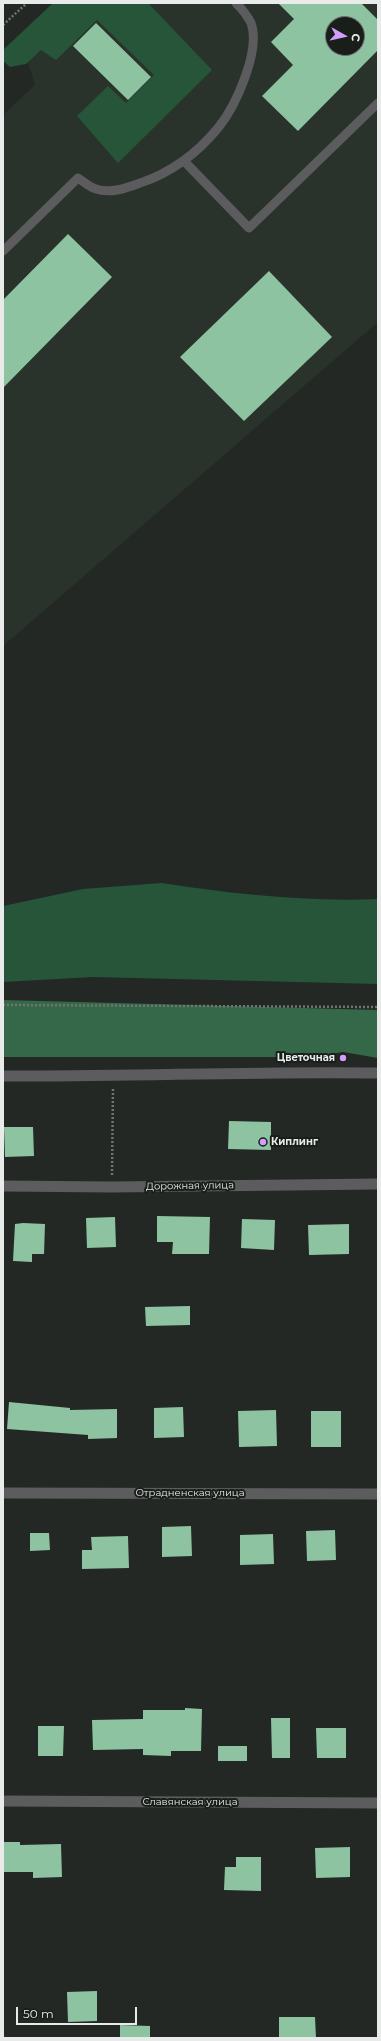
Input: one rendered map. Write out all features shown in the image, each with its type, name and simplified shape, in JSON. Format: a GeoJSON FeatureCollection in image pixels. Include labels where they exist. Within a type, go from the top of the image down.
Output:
{"type":"FeatureCollection","features":[{"type":"Feature","properties":{"kind":"street"},"geometry":{"type":"LineString","coordinates":[[3,1076],[113,1077],[237,1073],[378,1073]]}},
{"type":"Feature","properties":{"kind":"street","name":"Дорожная улица"},"geometry":{"type":"LineString","coordinates":[[3,1186],[112,1187],[378,1184]]}},
{"type":"Feature","properties":{"kind":"street","name":"Отрадненская улица"},"geometry":{"type":"LineString","coordinates":[[3,1493],[378,1494]]}},
{"type":"Feature","properties":{"kind":"street","name":"Славянская улица"},"geometry":{"type":"LineString","coordinates":[[3,1801],[378,1803]]}},
{"type":"Feature","properties":{"kind":"lane"},"geometry":{"type":"LineString","coordinates":[[3,251],[78,178],[96,190],[121,190],[162,175],[184,161],[218,128],[229,112],[246,73],[254,38],[251,24],[245,13],[236,3]]}},
{"type":"Feature","properties":{"kind":"lane"},"geometry":{"type":"LineString","coordinates":[[184,161],[249,228],[378,103]]}},
{"type":"Feature","properties":{"kind":"path"},"geometry":{"type":"LineString","coordinates":[[3,25],[27,3]]}},
{"type":"Feature","properties":{"kind":"path"},"geometry":{"type":"LineString","coordinates":[[3,1005],[378,1007]]}},
{"type":"Feature","properties":{"kind":"path"},"geometry":{"type":"LineString","coordinates":[[112,1187],[113,1077]]}},
{"type":"Feature","properties":{"kind":"shaded area"},"geometry":{"type":"Polygon","coordinates":[[[67,3],[378,3],[378,322],[3,646],[3,115],[35,85],[23,46],[67,3]]]}},
{"type":"Feature","properties":{"kind":"green space"},"geometry":{"type":"Polygon","coordinates":[[[53,3],[148,3],[212,70],[118,163],[77,116],[108,86],[126,103],[154,75],[97,20],[56,60],[41,50],[26,64],[10,67],[3,61],[3,50],[53,3]]]}},
{"type":"Feature","properties":{"kind":"green space"},"geometry":{"type":"Polygon","coordinates":[[[162,883],[216,891],[297,898],[351,900],[378,899],[378,984],[93,977],[3,982],[3,906],[83,889],[162,883]]]}},
{"type":"Feature","properties":{"kind":"green space"},"geometry":{"type":"Polygon","coordinates":[[[3,1000],[378,1010],[378,1058],[343,1052],[311,1057],[3,1057],[3,1000]]]}},
{"type":"Feature","properties":{"kind":"building"},"geometry":{"type":"Polygon","coordinates":[[[278,3],[361,3],[378,20],[378,50],[298,131],[262,96],[293,65],[271,42],[294,19],[278,3]]]}},
{"type":"Feature","properties":{"kind":"building"},"geometry":{"type":"Polygon","coordinates":[[[96,23],[151,77],[128,100],[73,46],[96,23]]]}},
{"type":"Feature","properties":{"kind":"building"},"geometry":{"type":"Polygon","coordinates":[[[68,234],[112,277],[3,388],[3,300],[68,234]]]}},
{"type":"Feature","properties":{"kind":"building"},"geometry":{"type":"Polygon","coordinates":[[[269,271],[332,337],[244,421],[180,357],[269,271]]]}},
{"type":"Feature","properties":{"kind":"building"},"geometry":{"type":"Polygon","coordinates":[[[229,1121],[271,1122],[271,1150],[228,1149],[229,1121]]]}},
{"type":"Feature","properties":{"kind":"building"},"geometry":{"type":"Polygon","coordinates":[[[4,1127],[33,1127],[34,1156],[5,1157],[4,1127]]]}},
{"type":"Feature","properties":{"kind":"building"},"geometry":{"type":"Polygon","coordinates":[[[157,1216],[210,1217],[209,1254],[172,1254],[173,1242],[157,1242],[157,1216]]]}},
{"type":"Feature","properties":{"kind":"building"},"geometry":{"type":"Polygon","coordinates":[[[115,1217],[116,1247],[87,1248],[86,1218],[115,1217]]]}},
{"type":"Feature","properties":{"kind":"building"},"geometry":{"type":"Polygon","coordinates":[[[242,1219],[275,1220],[274,1250],[241,1248],[242,1219]]]}},
{"type":"Feature","properties":{"kind":"building"},"geometry":{"type":"Polygon","coordinates":[[[15,1224],[45,1224],[44,1254],[32,1254],[32,1262],[13,1261],[15,1224]]]}},
{"type":"Feature","properties":{"kind":"building"},"geometry":{"type":"Polygon","coordinates":[[[349,1224],[349,1254],[309,1255],[308,1225],[349,1224]]]}},
{"type":"Feature","properties":{"kind":"building"},"geometry":{"type":"Polygon","coordinates":[[[190,1306],[190,1325],[146,1326],[145,1307],[190,1306]]]}},
{"type":"Feature","properties":{"kind":"building"},"geometry":{"type":"Polygon","coordinates":[[[9,1402],[70,1408],[70,1410],[117,1409],[117,1438],[88,1439],[88,1435],[7,1429],[9,1402]]]}},
{"type":"Feature","properties":{"kind":"building"},"geometry":{"type":"Polygon","coordinates":[[[183,1407],[184,1437],[154,1438],[154,1408],[183,1407]]]}},
{"type":"Feature","properties":{"kind":"building"},"geometry":{"type":"Polygon","coordinates":[[[276,1410],[277,1446],[239,1447],[238,1411],[276,1410]]]}},
{"type":"Feature","properties":{"kind":"building"},"geometry":{"type":"Polygon","coordinates":[[[311,1411],[341,1411],[341,1447],[311,1447],[311,1411]]]}},
{"type":"Feature","properties":{"kind":"building"},"geometry":{"type":"Polygon","coordinates":[[[191,1526],[192,1556],[162,1557],[162,1527],[191,1526]]]}},
{"type":"Feature","properties":{"kind":"building"},"geometry":{"type":"Polygon","coordinates":[[[335,1530],[336,1560],[307,1561],[306,1531],[335,1530]]]}},
{"type":"Feature","properties":{"kind":"building"},"geometry":{"type":"Polygon","coordinates":[[[30,1533],[49,1533],[50,1550],[30,1551],[30,1533]]]}},
{"type":"Feature","properties":{"kind":"building"},"geometry":{"type":"Polygon","coordinates":[[[273,1534],[274,1564],[240,1565],[240,1535],[273,1534]]]}},
{"type":"Feature","properties":{"kind":"building"},"geometry":{"type":"Polygon","coordinates":[[[128,1536],[129,1568],[82,1569],[82,1550],[92,1550],[91,1537],[128,1536]]]}},
{"type":"Feature","properties":{"kind":"building"},"geometry":{"type":"Polygon","coordinates":[[[185,1708],[202,1709],[201,1751],[171,1751],[171,1756],[143,1755],[143,1749],[93,1750],[92,1720],[143,1719],[143,1710],[185,1710],[185,1708]]]}},
{"type":"Feature","properties":{"kind":"building"},"geometry":{"type":"Polygon","coordinates":[[[271,1718],[290,1718],[290,1758],[272,1758],[271,1718]]]}},
{"type":"Feature","properties":{"kind":"building"},"geometry":{"type":"Polygon","coordinates":[[[38,1726],[64,1726],[63,1756],[38,1756],[38,1726]]]}},
{"type":"Feature","properties":{"kind":"building"},"geometry":{"type":"Polygon","coordinates":[[[316,1728],[346,1728],[346,1758],[317,1758],[316,1728]]]}},
{"type":"Feature","properties":{"kind":"building"},"geometry":{"type":"Polygon","coordinates":[[[218,1746],[247,1746],[247,1761],[218,1761],[218,1746]]]}},
{"type":"Feature","properties":{"kind":"building"},"geometry":{"type":"Polygon","coordinates":[[[3,1842],[20,1842],[20,1845],[61,1844],[62,1877],[33,1878],[33,1872],[3,1872],[3,1842]]]}},
{"type":"Feature","properties":{"kind":"building"},"geometry":{"type":"Polygon","coordinates":[[[350,1847],[350,1877],[316,1878],[315,1848],[350,1847]]]}},
{"type":"Feature","properties":{"kind":"building"},"geometry":{"type":"Polygon","coordinates":[[[236,1857],[261,1857],[261,1891],[224,1890],[225,1867],[236,1867],[236,1857]]]}},
{"type":"Feature","properties":{"kind":"building"},"geometry":{"type":"Polygon","coordinates":[[[97,1991],[97,2021],[68,2022],[67,1992],[97,1991]]]}},
{"type":"Feature","properties":{"kind":"building"},"geometry":{"type":"Polygon","coordinates":[[[279,2017],[315,2017],[316,2038],[279,2038],[279,2017]]]}},
{"type":"Feature","properties":{"kind":"building"},"geometry":{"type":"Polygon","coordinates":[[[120,2025],[150,2026],[150,2038],[120,2038],[120,2025]]]}},
{"type":"Feature","properties":{"kind":"place","name":"Цветочная"},"geometry":{"type":"Point","coordinates":[343,1058]}},
{"type":"Feature","properties":{"kind":"place","name":"Киплинг"},"geometry":{"type":"Point","coordinates":[263,1142]}}]}
